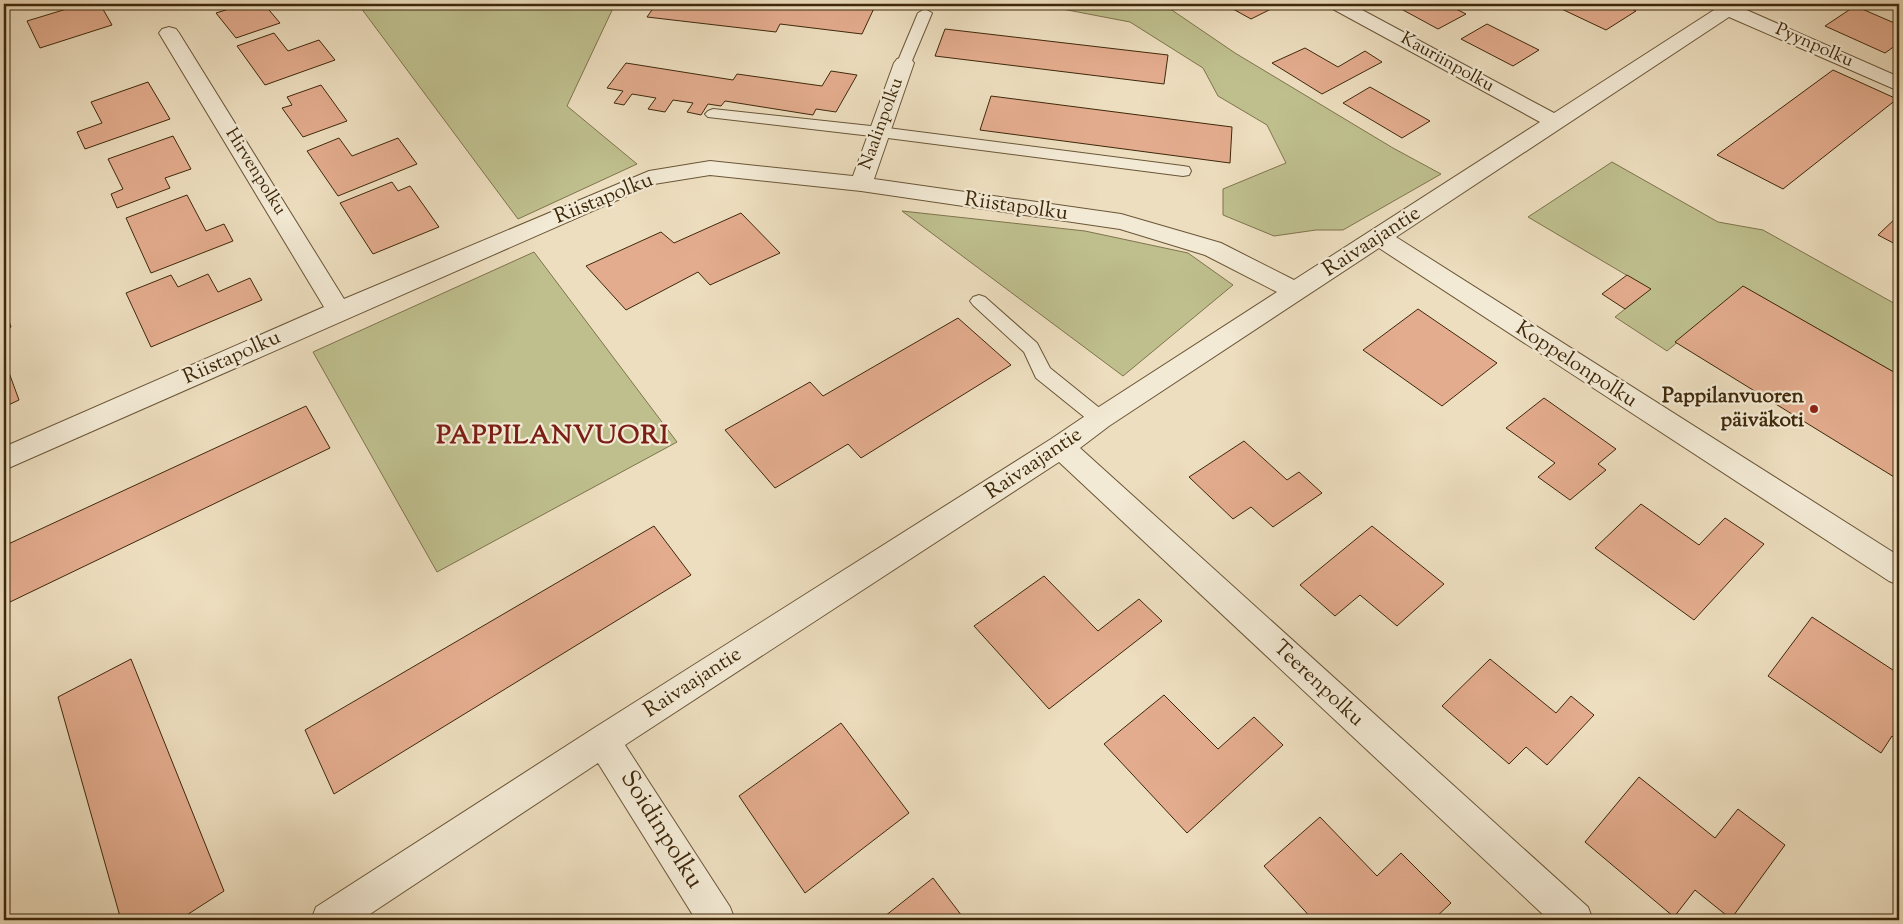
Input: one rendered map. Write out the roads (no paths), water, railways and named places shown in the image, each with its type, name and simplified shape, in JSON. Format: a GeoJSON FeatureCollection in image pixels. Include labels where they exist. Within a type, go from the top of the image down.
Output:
{"type":"FeatureCollection","features":[{"type":"Feature","properties":{"kind":"street","name":"Kauriinpolku"},"geometry":{"type":"LineString","coordinates":[[1338,4],[1556,123]]}},
{"type":"Feature","properties":{"kind":"street","name":"Raivaajantie"},"geometry":{"type":"LineString","coordinates":[[329,920],[603,741],[1061,447],[1100,418],[1556,123],[1727,5]]}},
{"type":"Feature","properties":{"kind":"street","name":"Pyynpolku"},"geometry":{"type":"LineString","coordinates":[[1727,5],[1899,84]]}},
{"type":"Feature","properties":{"kind":"street","name":"Hirvenpolku"},"geometry":{"type":"LineString","coordinates":[[170,33],[339,311]]}},
{"type":"Feature","properties":{"kind":"street","name":"Naalinpolku"},"geometry":{"type":"LineString","coordinates":[[861,184],[904,63]]}},
{"type":"Feature","properties":{"kind":"street","name":"Riistapolku"},"geometry":{"type":"LineString","coordinates":[[4,459],[339,311],[649,178],[710,168],[861,184],[1121,222],[1213,249],[1295,291]]}},
{"type":"Feature","properties":{"kind":"street","name":"Koppelonpolku"},"geometry":{"type":"LineString","coordinates":[[1380,237],[1899,572]]}},
{"type":"Feature","properties":{"kind":"street","name":"Teerenpolku"},"geometry":{"type":"LineString","coordinates":[[1061,447],[1575,920]]}},
{"type":"Feature","properties":{"kind":"street","name":"Soidinpolku"},"geometry":{"type":"LineString","coordinates":[[603,741],[633,785],[717,920]]}},
{"type":"Feature","properties":{"kind":"lane"},"geometry":{"type":"LineString","coordinates":[[904,63],[925,13]]}},
{"type":"Feature","properties":{"kind":"lane"},"geometry":{"type":"LineString","coordinates":[[713,114],[880,132],[1182,171]]}},
{"type":"Feature","properties":{"kind":"lane"},"geometry":{"type":"LineString","coordinates":[[979,301],[1031,348],[1042,373],[1100,418]]}},
{"type":"Feature","properties":{"kind":"place","name":"Pappilanvuoren päiväkoti"},"geometry":{"type":"Point","coordinates":[1814,409]}},
{"type":"Feature","properties":{"kind":"district","name":"PAPPILANVUORI"},"geometry":{"type":"Point","coordinates":[553,436]}}]}
